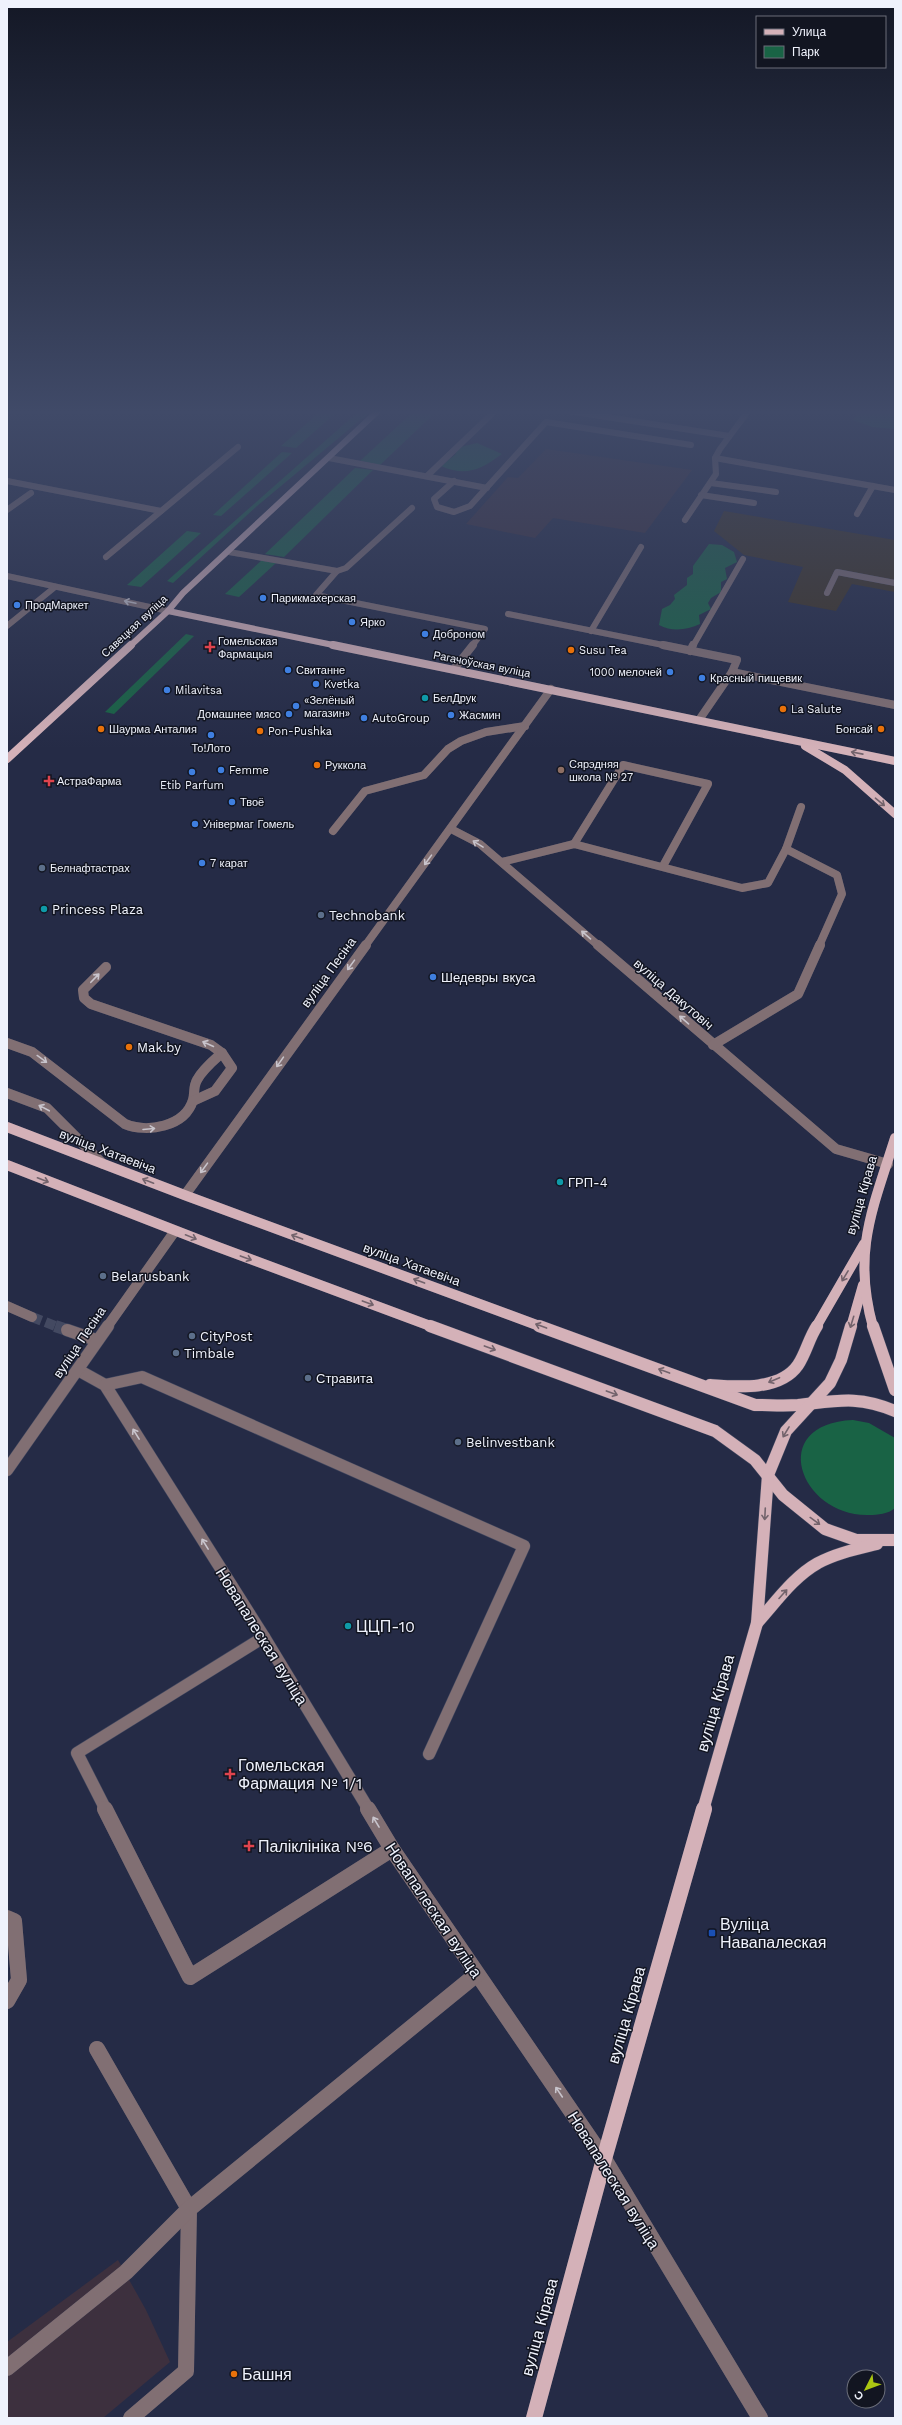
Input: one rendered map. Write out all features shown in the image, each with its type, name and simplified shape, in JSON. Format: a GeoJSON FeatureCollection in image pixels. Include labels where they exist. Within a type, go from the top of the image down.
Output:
{"type":"FeatureCollection","features":[{"type":"Feature","properties":{"kind":"main road","name":"Савецкая вуліца"},"geometry":{"type":"LineString","coordinates":[[7,759],[168,611],[183,593],[260,523]]}},
{"type":"Feature","properties":{"kind":"main road","name":"Рагачоўская вуліца"},"geometry":{"type":"LineString","coordinates":[[168,611],[895,761]]}},
{"type":"Feature","properties":{"kind":"main road","name":"Рагачоўская вуліца"},"geometry":{"type":"LineString","coordinates":[[792,740],[844,770],[895,814]]}},
{"type":"Feature","properties":{"kind":"main road","name":"вуліца Хатаевіча"},"geometry":{"type":"LineString","coordinates":[[7,1127],[185,1195],[755,1405],[783,1406],[851,1397],[882,1404],[895,1411]]}},
{"type":"Feature","properties":{"kind":"main road","name":"вуліца Кірава"},"geometry":{"type":"LineString","coordinates":[[895,1138],[864,1242],[864,1285],[878,1343],[895,1390]]}},
{"type":"Feature","properties":{"kind":"main road"},"geometry":{"type":"LineString","coordinates":[[7,1165],[175,1231],[715,1431],[755,1460],[783,1495],[825,1529],[856,1540],[891,1540]]}},
{"type":"Feature","properties":{"kind":"main road"},"geometry":{"type":"LineString","coordinates":[[700,1384],[737,1387],[763,1385],[794,1370],[803,1356],[812,1333],[864,1242]]}},
{"type":"Feature","properties":{"kind":"main road","name":"вуліца Кірава"},"geometry":{"type":"LineString","coordinates":[[534,2418],[604,2158],[757,1623],[768,1475],[786,1431],[830,1383],[840,1360],[864,1285]]}},
{"type":"Feature","properties":{"kind":"main road","name":"вуліца Кірава"},"geometry":{"type":"LineString","coordinates":[[757,1623],[795,1581],[811,1567],[840,1554],[891,1540]]}},
{"type":"Feature","properties":{"kind":"street"},"geometry":{"type":"LineString","coordinates":[[106,557],[147,523]]}},
{"type":"Feature","properties":{"kind":"street"},"geometry":{"type":"LineString","coordinates":[[229,552],[337,571],[346,568],[395,523]]}},
{"type":"Feature","properties":{"kind":"street"},"geometry":{"type":"LineString","coordinates":[[591,631],[641,547]]}},
{"type":"Feature","properties":{"kind":"street"},"geometry":{"type":"LineString","coordinates":[[690,651],[743,559]]}},
{"type":"Feature","properties":{"kind":"street"},"geometry":{"type":"LineString","coordinates":[[337,571],[316,595],[485,629],[454,669]]}},
{"type":"Feature","properties":{"kind":"street"},"geometry":{"type":"LineString","coordinates":[[826,593],[837,572],[895,583]]}},
{"type":"Feature","properties":{"kind":"street"},"geometry":{"type":"LineString","coordinates":[[7,576],[168,611]]}},
{"type":"Feature","properties":{"kind":"street"},"geometry":{"type":"LineString","coordinates":[[7,626],[55,587]]}},
{"type":"Feature","properties":{"kind":"street"},"geometry":{"type":"LineString","coordinates":[[508,614],[737,660],[732,672],[699,720]]}},
{"type":"Feature","properties":{"kind":"street"},"geometry":{"type":"LineString","coordinates":[[732,672],[895,705]]}},
{"type":"Feature","properties":{"kind":"street","name":"вуліца Песіна"},"geometry":{"type":"LineString","coordinates":[[185,1195],[302,1031],[451,829],[551,689]]}},
{"type":"Feature","properties":{"kind":"street"},"geometry":{"type":"LineString","coordinates":[[333,831],[365,791],[424,775],[448,749],[460,741],[486,732],[525,726]]}},
{"type":"Feature","properties":{"kind":"street"},"geometry":{"type":"LineString","coordinates":[[574,844],[623,765],[708,784],[664,866]]}},
{"type":"Feature","properties":{"kind":"street"},"geometry":{"type":"LineString","coordinates":[[502,862],[574,844],[664,866],[742,888],[768,883],[786,849],[801,807]]}},
{"type":"Feature","properties":{"kind":"street","name":"вуліца Дакутовіч"},"geometry":{"type":"LineString","coordinates":[[451,829],[480,844],[502,862],[713,1046],[836,1149],[888,1164]]}},
{"type":"Feature","properties":{"kind":"street"},"geometry":{"type":"LineString","coordinates":[[713,1046],[798,994],[842,894],[837,875],[786,849]]}},
{"type":"Feature","properties":{"kind":"street"},"geometry":{"type":"LineString","coordinates":[[7,1043],[32,1052],[125,1124],[139,1129],[159,1128],[174,1121],[184,1113],[193,1101],[215,1091],[232,1068],[222,1052],[211,1044],[91,1004],[84,998],[83,990],[106,967]]}},
{"type":"Feature","properties":{"kind":"street"},"geometry":{"type":"LineString","coordinates":[[193,1101],[194,1084],[210,1062],[222,1052]]}},
{"type":"Feature","properties":{"kind":"street"},"geometry":{"type":"LineString","coordinates":[[7,1093],[47,1108],[102,1164]]}},
{"type":"Feature","properties":{"kind":"street","name":"вуліца Песіна"},"geometry":{"type":"LineString","coordinates":[[7,1470],[78,1370],[96,1340],[175,1231]]}},
{"type":"Feature","properties":{"kind":"street"},"geometry":{"type":"LineString","coordinates":[[7,1306],[32,1317]]}},
{"type":"Feature","properties":{"kind":"street"},"geometry":{"type":"LineString","coordinates":[[68,1330],[96,1340]]}},
{"type":"Feature","properties":{"kind":"street","name":"Новапалеская вуліца"},"geometry":{"type":"LineString","coordinates":[[78,1370],[105,1385],[264,1637],[392,1849],[604,2158],[760,2418]]}},
{"type":"Feature","properties":{"kind":"street"},"geometry":{"type":"LineString","coordinates":[[105,1385],[142,1377],[524,1546],[429,1754]]}},
{"type":"Feature","properties":{"kind":"street"},"geometry":{"type":"LineString","coordinates":[[264,1637],[77,1753],[190,1977],[392,1849]]}},
{"type":"Feature","properties":{"kind":"street"},"geometry":{"type":"LineString","coordinates":[[7,1918],[14,1921],[19,1980],[7,2001]]}},
{"type":"Feature","properties":{"kind":"street"},"geometry":{"type":"LineString","coordinates":[[7,2368],[126,2272],[189,2209],[477,1974]]}},
{"type":"Feature","properties":{"kind":"street"},"geometry":{"type":"LineString","coordinates":[[97,2049],[189,2209],[186,2371],[131,2418]]}},
{"type":"Feature","properties":{"kind":"shaded area"},"geometry":{"type":"Polygon","coordinates":[[[467,523],[548,523],[535,538],[467,523]]]}},
{"type":"Feature","properties":{"kind":"shaded area"},"geometry":{"type":"Polygon","coordinates":[[[585,523],[652,523],[645,533],[585,523]]]}},
{"type":"Feature","properties":{"kind":"shaded area"},"geometry":{"type":"Polygon","coordinates":[[[718,523],[796,523],[895,540],[895,592],[852,584],[836,611],[788,602],[803,567],[744,555],[714,531],[718,523]]]}},
{"type":"Feature","properties":{"kind":"shaded area"},"geometry":{"type":"Polygon","coordinates":[[[118,2260],[146,2310],[170,2362],[103,2418],[7,2418],[7,2342],[118,2260]]]}},
{"type":"Feature","properties":{"kind":"green space"},"geometry":{"type":"Polygon","coordinates":[[[232,523],[238,523],[173,583],[167,581],[232,523]]]}},
{"type":"Feature","properties":{"kind":"green space"},"geometry":{"type":"Polygon","coordinates":[[[297,523],[319,523],[284,557],[265,554],[297,523]]]}},
{"type":"Feature","properties":{"kind":"green space"},"geometry":{"type":"Polygon","coordinates":[[[187,531],[201,533],[141,587],[127,585],[187,531]]]}},
{"type":"Feature","properties":{"kind":"green space"},"geometry":{"type":"Polygon","coordinates":[[[709,544],[722,545],[734,552],[737,562],[725,568],[727,579],[721,582],[721,592],[711,598],[708,603],[711,609],[699,615],[700,624],[690,628],[669,629],[659,625],[662,609],[670,605],[675,599],[674,595],[687,585],[687,578],[693,574],[693,566],[709,544]]]}},
{"type":"Feature","properties":{"kind":"green space"},"geometry":{"type":"Polygon","coordinates":[[[262,560],[276,563],[239,597],[225,594],[262,560]]]}},
{"type":"Feature","properties":{"kind":"green space"},"geometry":{"type":"Polygon","coordinates":[[[186,634],[194,636],[114,714],[105,712],[186,634]]]}},
{"type":"Feature","properties":{"kind":"green space"},"geometry":{"type":"Polygon","coordinates":[[[853,1420],[869,1423],[895,1438],[895,1508],[886,1513],[869,1515],[845,1512],[825,1502],[811,1487],[802,1470],[801,1452],[809,1437],[826,1425],[853,1420]]]}},
{"type":"Feature","properties":{"kind":"tunnel"},"geometry":{"type":"LineString","coordinates":[[32,1317],[58,1327]]}},
{"type":"Feature","properties":{"kind":"tunnel"},"geometry":{"type":"LineString","coordinates":[[58,1327],[67,1330]]}},
{"type":"Feature","properties":{"kind":"place","name":"Парикмахерская"},"geometry":{"type":"Point","coordinates":[263,598]}},
{"type":"Feature","properties":{"kind":"place","name":"ПродМаркет"},"geometry":{"type":"Point","coordinates":[17,605]}},
{"type":"Feature","properties":{"kind":"place","name":"Ярко"},"geometry":{"type":"Point","coordinates":[352,622]}},
{"type":"Feature","properties":{"kind":"place","name":"Доброном"},"geometry":{"type":"Point","coordinates":[425,634]}},
{"type":"Feature","properties":{"kind":"place","name":"Гомельская Фармацыя"},"geometry":{"type":"Point","coordinates":[210,647]}},
{"type":"Feature","properties":{"kind":"place","name":"Susu Tea"},"geometry":{"type":"Point","coordinates":[571,650]}},
{"type":"Feature","properties":{"kind":"place","name":"Свитанне"},"geometry":{"type":"Point","coordinates":[288,670]}},
{"type":"Feature","properties":{"kind":"place","name":"1000 мелочей"},"geometry":{"type":"Point","coordinates":[670,672]}},
{"type":"Feature","properties":{"kind":"place","name":"Красный пищевик"},"geometry":{"type":"Point","coordinates":[702,678]}},
{"type":"Feature","properties":{"kind":"place","name":"Kvetka"},"geometry":{"type":"Point","coordinates":[316,684]}},
{"type":"Feature","properties":{"kind":"place","name":"Milavitsa"},"geometry":{"type":"Point","coordinates":[167,690]}},
{"type":"Feature","properties":{"kind":"place","name":"БелДрук"},"geometry":{"type":"Point","coordinates":[425,698]}},
{"type":"Feature","properties":{"kind":"place","name":"«Зелёный магазин»"},"geometry":{"type":"Point","coordinates":[296,706]}},
{"type":"Feature","properties":{"kind":"place","name":"La Salute"},"geometry":{"type":"Point","coordinates":[783,709]}},
{"type":"Feature","properties":{"kind":"place","name":"Домашнее мясо"},"geometry":{"type":"Point","coordinates":[289,714]}},
{"type":"Feature","properties":{"kind":"place","name":"Жасмин"},"geometry":{"type":"Point","coordinates":[451,715]}},
{"type":"Feature","properties":{"kind":"place","name":"AutoGroup"},"geometry":{"type":"Point","coordinates":[364,718]}},
{"type":"Feature","properties":{"kind":"place","name":"Шаурма Анталия"},"geometry":{"type":"Point","coordinates":[101,729]}},
{"type":"Feature","properties":{"kind":"place","name":"Бонсай"},"geometry":{"type":"Point","coordinates":[881,729]}},
{"type":"Feature","properties":{"kind":"place","name":"Pon-Pushka"},"geometry":{"type":"Point","coordinates":[260,731]}},
{"type":"Feature","properties":{"kind":"place","name":"То!Лото"},"geometry":{"type":"Point","coordinates":[211,735]}},
{"type":"Feature","properties":{"kind":"place","name":"Руккола"},"geometry":{"type":"Point","coordinates":[317,765]}},
{"type":"Feature","properties":{"kind":"place","name":"Femme"},"geometry":{"type":"Point","coordinates":[221,770]}},
{"type":"Feature","properties":{"kind":"place","name":"Сярэдняя школа № 27"},"geometry":{"type":"Point","coordinates":[561,770]}},
{"type":"Feature","properties":{"kind":"place","name":"Etib Parfum"},"geometry":{"type":"Point","coordinates":[192,772]}},
{"type":"Feature","properties":{"kind":"place","name":"АстраФарма"},"geometry":{"type":"Point","coordinates":[49,781]}},
{"type":"Feature","properties":{"kind":"place","name":"Твоё"},"geometry":{"type":"Point","coordinates":[232,802]}},
{"type":"Feature","properties":{"kind":"place","name":"Універмаг Гомель"},"geometry":{"type":"Point","coordinates":[195,824]}},
{"type":"Feature","properties":{"kind":"place","name":"7 карат"},"geometry":{"type":"Point","coordinates":[202,863]}},
{"type":"Feature","properties":{"kind":"place","name":"Белнафтастрах"},"geometry":{"type":"Point","coordinates":[42,868]}},
{"type":"Feature","properties":{"kind":"place","name":"Princess Plaza"},"geometry":{"type":"Point","coordinates":[44,909]}},
{"type":"Feature","properties":{"kind":"place","name":"Technobank"},"geometry":{"type":"Point","coordinates":[321,915]}},
{"type":"Feature","properties":{"kind":"place","name":"Шедевры вкуса"},"geometry":{"type":"Point","coordinates":[433,977]}},
{"type":"Feature","properties":{"kind":"place","name":"Mak.by"},"geometry":{"type":"Point","coordinates":[129,1047]}},
{"type":"Feature","properties":{"kind":"place","name":"ГРП-4"},"geometry":{"type":"Point","coordinates":[560,1182]}},
{"type":"Feature","properties":{"kind":"place","name":"Belarusbank"},"geometry":{"type":"Point","coordinates":[103,1276]}},
{"type":"Feature","properties":{"kind":"place","name":"CityPost"},"geometry":{"type":"Point","coordinates":[192,1336]}},
{"type":"Feature","properties":{"kind":"place","name":"Timbale"},"geometry":{"type":"Point","coordinates":[176,1353]}},
{"type":"Feature","properties":{"kind":"place","name":"Стравита"},"geometry":{"type":"Point","coordinates":[308,1378]}},
{"type":"Feature","properties":{"kind":"place","name":"Belinvestbank"},"geometry":{"type":"Point","coordinates":[458,1442]}},
{"type":"Feature","properties":{"kind":"place","name":"ЦЦП-10"},"geometry":{"type":"Point","coordinates":[348,1626]}},
{"type":"Feature","properties":{"kind":"place","name":"Гомельская Фармация № 1/1"},"geometry":{"type":"Point","coordinates":[230,1774]}},
{"type":"Feature","properties":{"kind":"place","name":"Паліклініка №6"},"geometry":{"type":"Point","coordinates":[249,1846]}},
{"type":"Feature","properties":{"kind":"place","name":"Вуліца Навапалеская"},"geometry":{"type":"Point","coordinates":[712,1933]}},
{"type":"Feature","properties":{"kind":"place","name":"Башня"},"geometry":{"type":"Point","coordinates":[234,2374]}}]}
